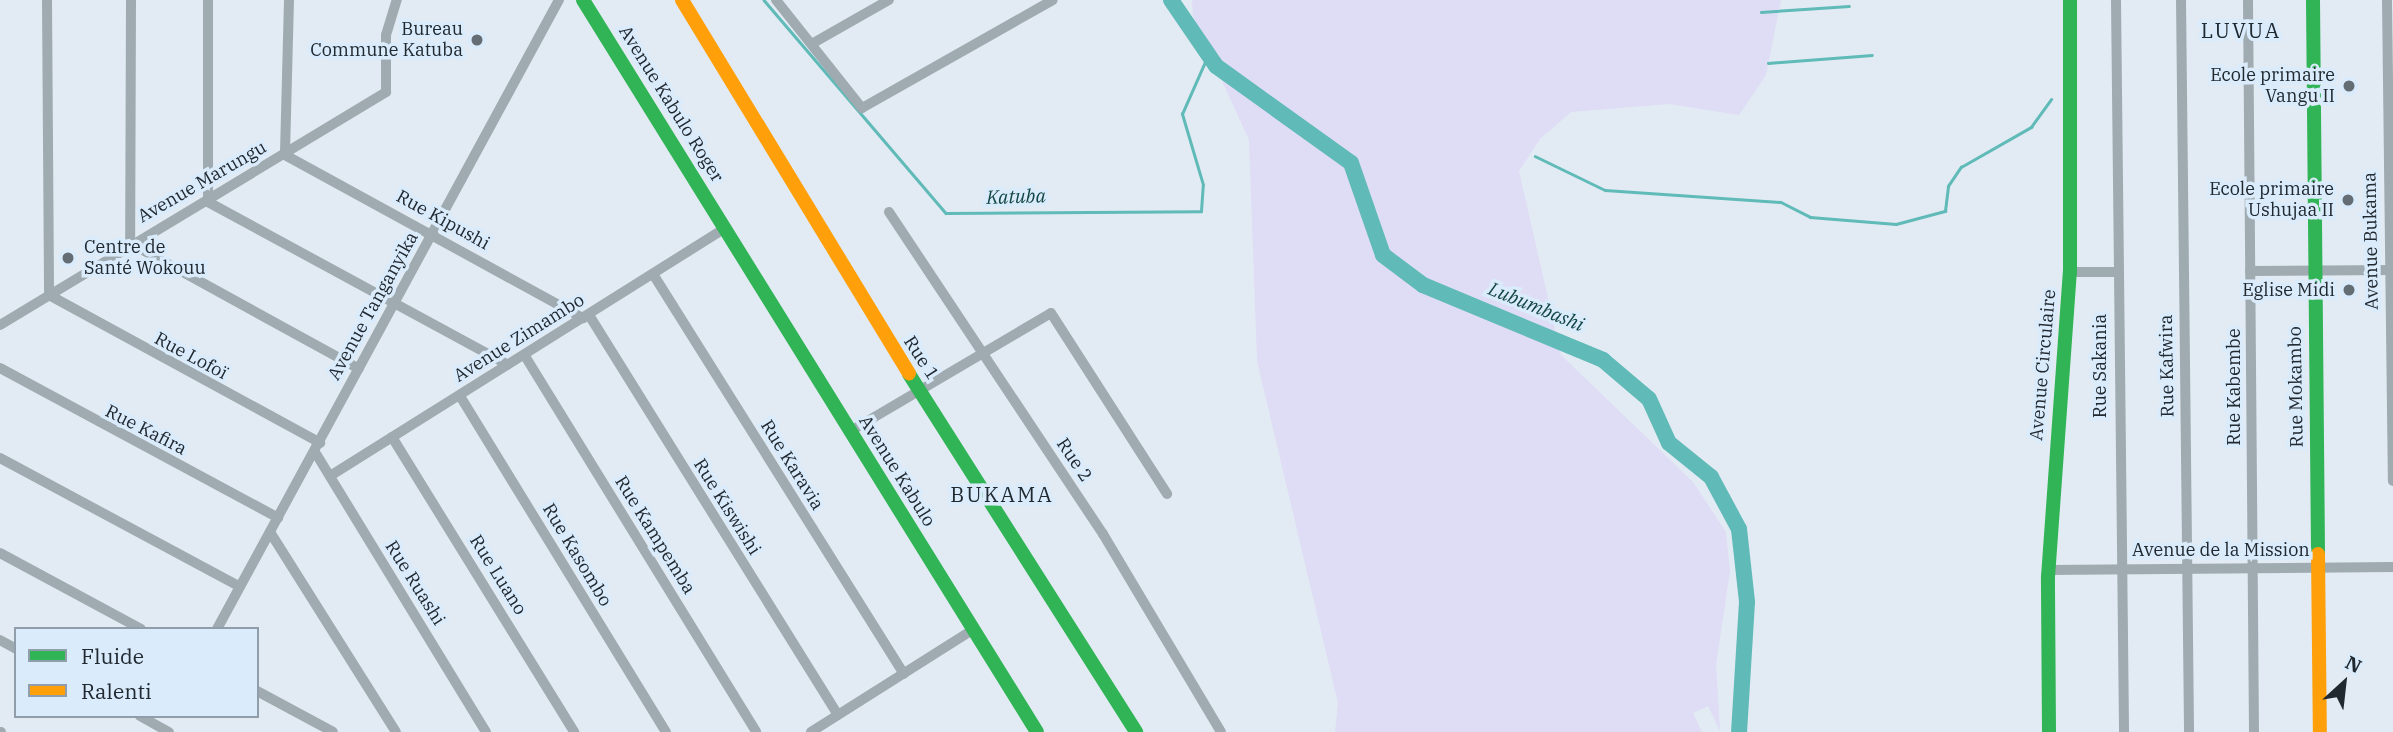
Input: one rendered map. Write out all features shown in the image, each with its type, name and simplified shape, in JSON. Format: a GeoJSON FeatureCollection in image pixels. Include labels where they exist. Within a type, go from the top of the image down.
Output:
{"type":"FeatureCollection","features":[{"type":"Feature","properties":{"kind":"street"},"geometry":{"type":"LineString","coordinates":[[47,0],[49,295]]}},
{"type":"Feature","properties":{"kind":"street"},"geometry":{"type":"LineString","coordinates":[[131,0],[130,243],[359,369]]}},
{"type":"Feature","properties":{"kind":"street"},"geometry":{"type":"LineString","coordinates":[[208,0],[208,202],[508,365]]}},
{"type":"Feature","properties":{"kind":"street"},"geometry":{"type":"LineString","coordinates":[[285,155],[289,0]]}},
{"type":"Feature","properties":{"kind":"street","name":"Avenue Marungu"},"geometry":{"type":"LineString","coordinates":[[0,325],[130,243],[208,202],[386,92],[386,35],[397,0]]}},
{"type":"Feature","properties":{"kind":"street","name":"Avenue Tanganyika"},"geometry":{"type":"LineString","coordinates":[[218,627],[559,0]]}},
{"type":"Feature","properties":{"kind":"street","name":"Avenue Kabulo Roger"},"geometry":{"type":"LineString","coordinates":[[583,0],[726,228]]}},
{"type":"Feature","properties":{"kind":"street","name":"Rue 1"},"geometry":{"type":"LineString","coordinates":[[682,0],[918,389],[1136,732]]}},
{"type":"Feature","properties":{"kind":"street"},"geometry":{"type":"LineString","coordinates":[[776,0],[815,42],[861,108],[1053,0]]}},
{"type":"Feature","properties":{"kind":"street"},"geometry":{"type":"LineString","coordinates":[[815,42],[889,0]]}},
{"type":"Feature","properties":{"kind":"street","name":"Avenue Circulaire"},"geometry":{"type":"LineString","coordinates":[[2049,732],[2048,570],[2070,272],[2070,0]]}},
{"type":"Feature","properties":{"kind":"street","name":"Rue Sakania"},"geometry":{"type":"LineString","coordinates":[[2116,0],[2120,568],[2124,732]]}},
{"type":"Feature","properties":{"kind":"street","name":"Rue Kafwira"},"geometry":{"type":"LineString","coordinates":[[2181,0],[2189,732]]}},
{"type":"Feature","properties":{"kind":"street","name":"Rue Kabembe"},"geometry":{"type":"LineString","coordinates":[[2248,0],[2254,732]]}},
{"type":"Feature","properties":{"kind":"street","name":"Rue Mokambo"},"geometry":{"type":"LineString","coordinates":[[2313,0],[2320,732]]}},
{"type":"Feature","properties":{"kind":"street","name":"Avenue Bukama"},"geometry":{"type":"LineString","coordinates":[[2387,0],[2393,481]]}},
{"type":"Feature","properties":{"kind":"street","name":"Rue Kipushi"},"geometry":{"type":"LineString","coordinates":[[285,155],[586,317]]}},
{"type":"Feature","properties":{"kind":"street","name":"Rue 2"},"geometry":{"type":"LineString","coordinates":[[889,212],[983,348],[1221,732]]}},
{"type":"Feature","properties":{"kind":"street","name":"Avenue Zimambo"},"geometry":{"type":"LineString","coordinates":[[330,476],[726,228]]}},
{"type":"Feature","properties":{"kind":"street","name":"Avenue Kabulo"},"geometry":{"type":"LineString","coordinates":[[726,228],[849,432],[1037,732]]}},
{"type":"Feature","properties":{"kind":"street"},"geometry":{"type":"LineString","coordinates":[[2250,271],[2391,270]]}},
{"type":"Feature","properties":{"kind":"street"},"geometry":{"type":"LineString","coordinates":[[2070,272],[2117,272]]}},
{"type":"Feature","properties":{"kind":"street","name":"Rue Karavia"},"geometry":{"type":"LineString","coordinates":[[653,274],[904,674]]}},
{"type":"Feature","properties":{"kind":"street","name":"Rue Lofoï"},"geometry":{"type":"LineString","coordinates":[[49,295],[317,447]]}},
{"type":"Feature","properties":{"kind":"street"},"geometry":{"type":"LineString","coordinates":[[849,432],[983,348],[1051,313],[1167,494]]}},
{"type":"Feature","properties":{"kind":"street","name":"Rue Kiswishi"},"geometry":{"type":"LineString","coordinates":[[586,317],[834,717]]}},
{"type":"Feature","properties":{"kind":"street","name":"Rue Kampemba"},"geometry":{"type":"LineString","coordinates":[[525,356],[756,732]]}},
{"type":"Feature","properties":{"kind":"street","name":"Rue Kafira"},"geometry":{"type":"LineString","coordinates":[[0,368],[278,518]]}},
{"type":"Feature","properties":{"kind":"street","name":"Rue Kasombo"},"geometry":{"type":"LineString","coordinates":[[460,396],[666,732]]}},
{"type":"Feature","properties":{"kind":"street","name":"Rue Luano"},"geometry":{"type":"LineString","coordinates":[[392,437],[574,732]]}},
{"type":"Feature","properties":{"kind":"street","name":"Rue Ruashi"},"geometry":{"type":"LineString","coordinates":[[317,447],[330,476],[486,732]]}},
{"type":"Feature","properties":{"kind":"street"},"geometry":{"type":"LineString","coordinates":[[0,458],[239,586]]}},
{"type":"Feature","properties":{"kind":"street"},"geometry":{"type":"LineString","coordinates":[[270,532],[396,732]]}},
{"type":"Feature","properties":{"kind":"street"},"geometry":{"type":"LineString","coordinates":[[0,553],[137,627]]}},
{"type":"Feature","properties":{"kind":"street","name":"Avenue de la Mission"},"geometry":{"type":"LineString","coordinates":[[2048,570],[2393,567]]}},
{"type":"Feature","properties":{"kind":"street"},"geometry":{"type":"LineString","coordinates":[[811,732],[974,629]]}},
{"type":"Feature","properties":{"kind":"street"},"geometry":{"type":"LineString","coordinates":[[259,692],[333,732]]}},
{"type":"Feature","properties":{"kind":"street"},"geometry":{"type":"LineString","coordinates":[[832,732],[834,717]]}},
{"type":"Feature","properties":{"kind":"street"},"geometry":{"type":"LineString","coordinates":[[143,718],[164,731]]}},
{"type":"Feature","properties":{"kind":"shaded area"},"geometry":{"type":"Polygon","coordinates":[[[1192,0],[1781,0],[1766,75],[1739,115],[1669,104],[1571,112],[1540,139],[1519,171],[1561,355],[1693,482],[1726,532],[1730,571],[1716,665],[1720,731],[1708,706],[1693,713],[1702,732],[1335,732],[1338,703],[1257,361],[1249,140],[1193,17],[1192,0]]]}},
{"type":"Feature","properties":{"kind":"waterway","name":"Katuba"},"geometry":{"type":"LineString","coordinates":[[764,0],[946,213],[1201,211],[1203,185],[1182,114],[1208,55]]}},
{"type":"Feature","properties":{"kind":"waterway","name":"Lubumbashi"},"geometry":{"type":"LineString","coordinates":[[1171,0],[1216,66],[1351,163],[1383,255],[1423,285],[1603,360],[1649,399],[1669,443],[1711,477],[1739,529],[1747,602],[1739,732]]}},
{"type":"Feature","properties":{"kind":"waterway"},"geometry":{"type":"LineString","coordinates":[[1761,12],[1849,6]]}},
{"type":"Feature","properties":{"kind":"waterway"},"geometry":{"type":"LineString","coordinates":[[1768,63],[1872,55]]}},
{"type":"Feature","properties":{"kind":"waterway"},"geometry":{"type":"LineString","coordinates":[[1535,156],[1605,190],[1781,202],[1810,217],[1896,224],[1945,211],[1948,186],[1961,167],[2031,127],[2051,99]]}},
{"type":"Feature","properties":{"kind":"traffic: fast"},"geometry":{"type":"LineString","coordinates":[[583,0],[1037,732]]}},
{"type":"Feature","properties":{"kind":"traffic: fast"},"geometry":{"type":"LineString","coordinates":[[2049,732],[2048,577],[2070,272],[2070,0]]}},
{"type":"Feature","properties":{"kind":"traffic: fast"},"geometry":{"type":"LineString","coordinates":[[2313,0],[2318,554]]}},
{"type":"Feature","properties":{"kind":"traffic: fast"},"geometry":{"type":"LineString","coordinates":[[909,374],[1136,732]]}},
{"type":"Feature","properties":{"kind":"traffic: slow"},"geometry":{"type":"LineString","coordinates":[[682,0],[909,374]]}},
{"type":"Feature","properties":{"kind":"traffic: slow"},"geometry":{"type":"LineString","coordinates":[[2318,554],[2320,732]]}},
{"type":"Feature","properties":{"kind":"place","name":"Bureau Commune Katuba"},"geometry":{"type":"Point","coordinates":[477,40]}},
{"type":"Feature","properties":{"kind":"place","name":"Ecole primaire Vangu II"},"geometry":{"type":"Point","coordinates":[2349,86]}},
{"type":"Feature","properties":{"kind":"place","name":"Ecole primaire Ushujaa II"},"geometry":{"type":"Point","coordinates":[2348,200]}},
{"type":"Feature","properties":{"kind":"place","name":"Centre de Santé Wokouu"},"geometry":{"type":"Point","coordinates":[68,258]}},
{"type":"Feature","properties":{"kind":"place","name":"Eglise Midi"},"geometry":{"type":"Point","coordinates":[2349,290]}},
{"type":"Feature","properties":{"kind":"district","name":"LUVUA"},"geometry":{"type":"Point","coordinates":[2241,30]}},
{"type":"Feature","properties":{"kind":"district","name":"BUKAMA"},"geometry":{"type":"Point","coordinates":[1002,494]}}]}
